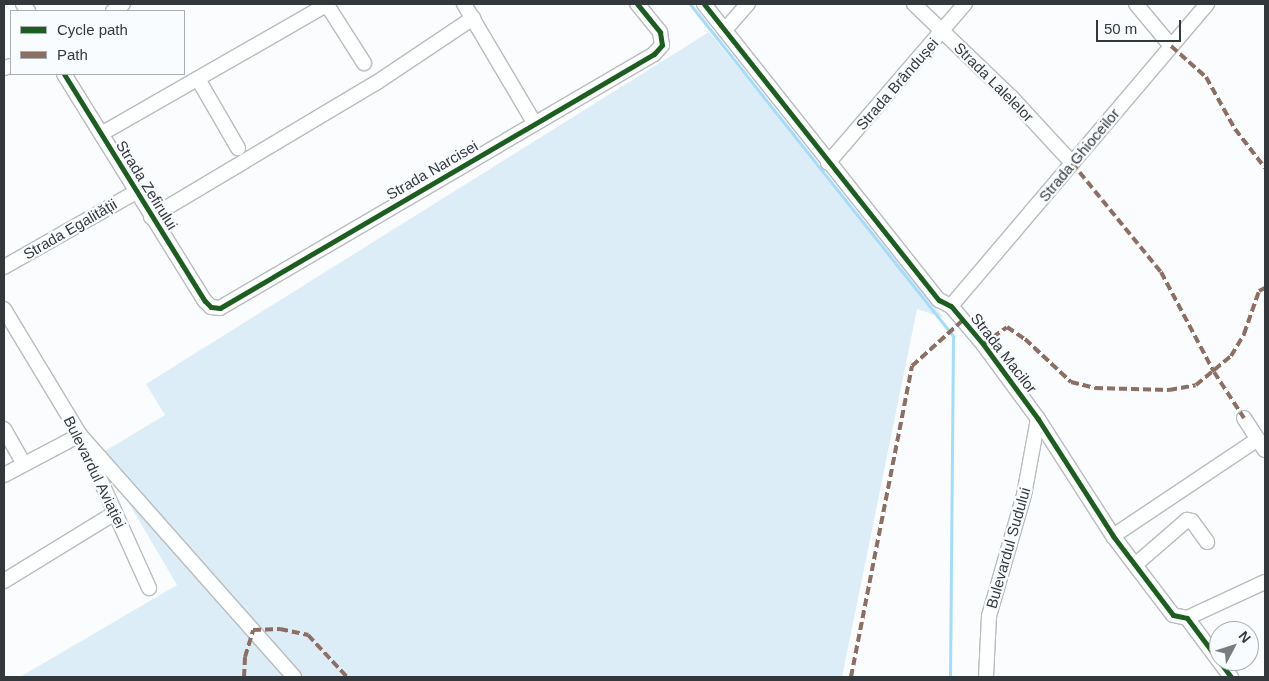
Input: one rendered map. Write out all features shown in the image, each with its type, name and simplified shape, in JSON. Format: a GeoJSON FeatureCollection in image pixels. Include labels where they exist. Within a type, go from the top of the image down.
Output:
{"type":"FeatureCollection","features":[{"type":"Feature","properties":{"kind":"street"},"geometry":{"type":"LineString","coordinates":[[101,134],[328,4],[364,63]]}},
{"type":"Feature","properties":{"kind":"street"},"geometry":{"type":"LineString","coordinates":[[464,4],[535,124]]}},
{"type":"Feature","properties":{"kind":"street","name":"Strada Narcisei"},"geometry":{"type":"LineString","coordinates":[[211,307],[220,308],[230,303],[654,54],[662,45],[660,32],[637,4]]}},
{"type":"Feature","properties":{"kind":"street","name":"Strada Macilor"},"geometry":{"type":"LineString","coordinates":[[704,4],[828,163],[939,300],[950,306],[1038,419],[1113,536],[1173,615],[1187,618],[1231,677]]}},
{"type":"Feature","properties":{"kind":"street"},"geometry":{"type":"LineString","coordinates":[[725,30],[748,4]]}},
{"type":"Feature","properties":{"kind":"street","name":"Strada Lalelelor"},"geometry":{"type":"LineString","coordinates":[[914,4],[1012,98],[1072,163]]}},
{"type":"Feature","properties":{"kind":"street","name":"Strada Brândușei"},"geometry":{"type":"LineString","coordinates":[[828,163],[943,32],[965,4]]}},
{"type":"Feature","properties":{"kind":"street"},"geometry":{"type":"LineString","coordinates":[[1136,4],[1171,46]]}},
{"type":"Feature","properties":{"kind":"street","name":"Strada Ghioceilor"},"geometry":{"type":"LineString","coordinates":[[950,306],[1207,4]]}},
{"type":"Feature","properties":{"kind":"street"},"geometry":{"type":"LineString","coordinates":[[151,216],[376,84],[473,18]]}},
{"type":"Feature","properties":{"kind":"street","name":"Strada Zefirului"},"geometry":{"type":"LineString","coordinates":[[65,75],[151,216],[211,307]]}},
{"type":"Feature","properties":{"kind":"street"},"geometry":{"type":"LineString","coordinates":[[198,79],[238,148]]}},
{"type":"Feature","properties":{"kind":"street","name":"Strada Egalității"},"geometry":{"type":"LineString","coordinates":[[4,267],[136,192]]}},
{"type":"Feature","properties":{"kind":"street","name":"Bulevardul Aviației"},"geometry":{"type":"LineString","coordinates":[[4,309],[80,435],[149,588]]}},
{"type":"Feature","properties":{"kind":"street"},"geometry":{"type":"LineString","coordinates":[[1113,536],[1261,444],[1244,418]]}},
{"type":"Feature","properties":{"kind":"street","name":"Bulevardul Sudului"},"geometry":{"type":"LineString","coordinates":[[986,677],[989,616],[1024,495],[1038,419]]}},
{"type":"Feature","properties":{"kind":"street"},"geometry":{"type":"LineString","coordinates":[[4,429],[24,464]]}},
{"type":"Feature","properties":{"kind":"street"},"geometry":{"type":"LineString","coordinates":[[4,475],[80,435],[294,677]]}},
{"type":"Feature","properties":{"kind":"street"},"geometry":{"type":"LineString","coordinates":[[4,581],[115,513]]}},
{"type":"Feature","properties":{"kind":"street"},"geometry":{"type":"LineString","coordinates":[[1135,565],[1187,520],[1192,521],[1207,542]]}},
{"type":"Feature","properties":{"kind":"street"},"geometry":{"type":"LineString","coordinates":[[1187,618],[1265,582]]}},
{"type":"Feature","properties":{"kind":"shaded area"},"geometry":{"type":"Polygon","coordinates":[[[709,32],[944,318],[917,309],[842,677],[20,677],[177,585],[100,454],[165,415],[146,384],[709,32]]]}},
{"type":"Feature","properties":{"kind":"waterway"},"geometry":{"type":"LineString","coordinates":[[690,4],[953,336],[950,677]]}},
{"type":"Feature","properties":{"kind":"marked path"},"geometry":{"type":"LineString","coordinates":[[1171,46],[1206,77],[1235,129],[1265,168]]}},
{"type":"Feature","properties":{"kind":"marked path"},"geometry":{"type":"LineString","coordinates":[[1072,163],[1161,272],[1214,372],[1244,418]]}},
{"type":"Feature","properties":{"kind":"marked path"},"geometry":{"type":"LineString","coordinates":[[983,344],[1007,327],[1025,339],[1071,382],[1095,388],[1169,390],[1196,385],[1231,356],[1244,334],[1259,291],[1265,288]]}},
{"type":"Feature","properties":{"kind":"marked path"},"geometry":{"type":"LineString","coordinates":[[851,677],[912,366],[963,320]]}},
{"type":"Feature","properties":{"kind":"marked path"},"geometry":{"type":"LineString","coordinates":[[244,677],[245,657],[253,630],[280,629],[308,635],[347,677]]}},
{"type":"Feature","properties":{"kind":"cycle path"},"geometry":{"type":"LineString","coordinates":[[65,75],[205,301],[211,307],[220,308],[654,54],[662,45],[660,32],[637,4]]}},
{"type":"Feature","properties":{"kind":"cycle path"},"geometry":{"type":"LineString","coordinates":[[704,4],[939,300],[951,306],[983,344],[1038,419],[1113,536],[1173,615],[1187,618],[1231,677]]}}]}
